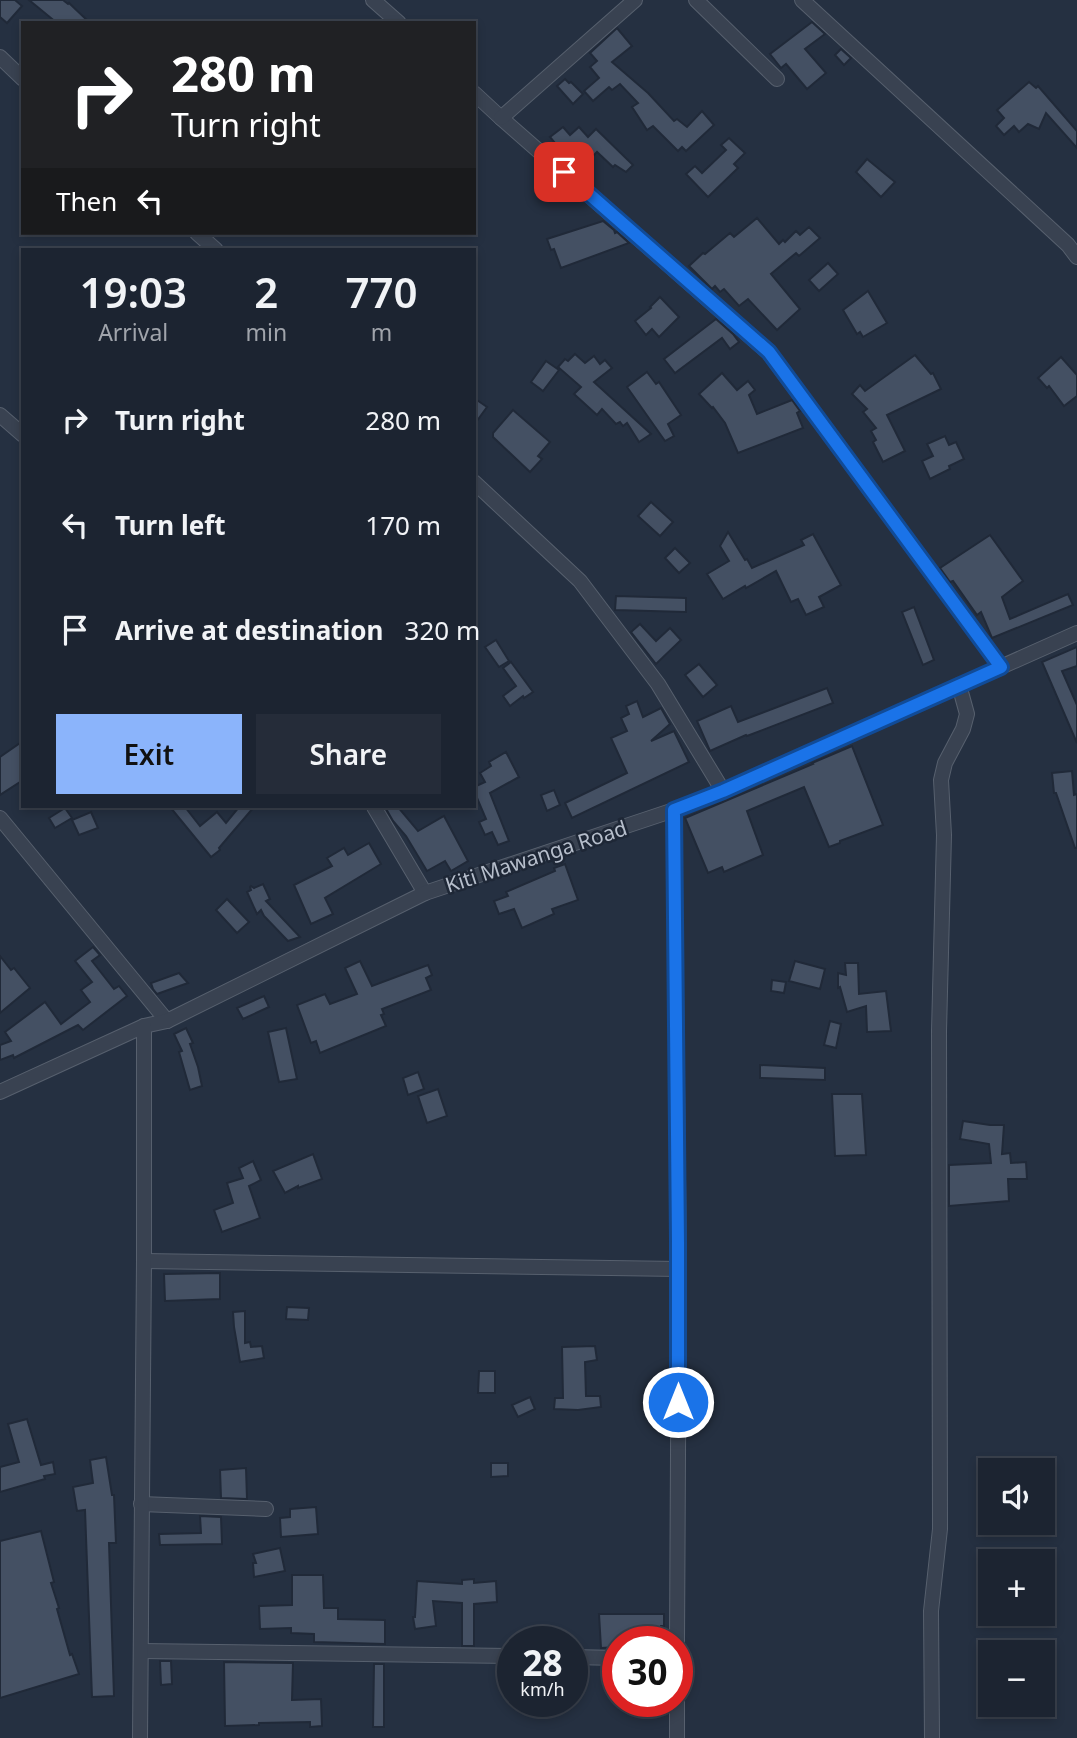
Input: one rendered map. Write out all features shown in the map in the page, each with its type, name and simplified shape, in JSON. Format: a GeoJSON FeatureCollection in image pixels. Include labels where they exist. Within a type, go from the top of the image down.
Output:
{"type":"FeatureCollection","features":[{"type":"Feature","properties":{"kind":"street"},"geometry":{"type":"LineString","coordinates":[[373,0],[397,21]]}},
{"type":"Feature","properties":{"kind":"street"},"geometry":{"type":"LineString","coordinates":[[501,118],[635,0]]}},
{"type":"Feature","properties":{"kind":"street"},"geometry":{"type":"LineString","coordinates":[[696,0],[777,79]]}},
{"type":"Feature","properties":{"kind":"street"},"geometry":{"type":"LineString","coordinates":[[802,0],[1068,245],[1077,257]]}},
{"type":"Feature","properties":{"kind":"street"},"geometry":{"type":"LineString","coordinates":[[0,57],[21,77]]}},
{"type":"Feature","properties":{"kind":"street"},"geometry":{"type":"LineString","coordinates":[[476,95],[769,352],[1001,667]]}},
{"type":"Feature","properties":{"kind":"street"},"geometry":{"type":"LineString","coordinates":[[199,235],[214,248]]}},
{"type":"Feature","properties":{"kind":"street"},"geometry":{"type":"LineString","coordinates":[[0,415],[21,433]]}},
{"type":"Feature","properties":{"kind":"street"},"geometry":{"type":"LineString","coordinates":[[476,484],[580,581],[658,684],[723,791]]}},
{"type":"Feature","properties":{"kind":"street","name":"Kiti Mawanga Road"},"geometry":{"type":"LineString","coordinates":[[0,1091],[144,1026],[167,1021],[425,893],[674,810],[723,791],[1077,633]]}},
{"type":"Feature","properties":{"kind":"street"},"geometry":{"type":"LineString","coordinates":[[932,1738],[931,1611],[940,1530],[939,1044],[944,835],[941,780],[945,763],[967,714],[959,685]]}},
{"type":"Feature","properties":{"kind":"street"},"geometry":{"type":"LineString","coordinates":[[375,808],[425,893]]}},
{"type":"Feature","properties":{"kind":"street"},"geometry":{"type":"LineString","coordinates":[[674,810],[679,1269],[677,1626]]}},
{"type":"Feature","properties":{"kind":"street"},"geometry":{"type":"LineString","coordinates":[[0,818],[167,1021]]}},
{"type":"Feature","properties":{"kind":"street"},"geometry":{"type":"LineString","coordinates":[[140,1738],[144,1026]]}},
{"type":"Feature","properties":{"kind":"street"},"geometry":{"type":"LineString","coordinates":[[144,1261],[679,1269]]}},
{"type":"Feature","properties":{"kind":"street"},"geometry":{"type":"LineString","coordinates":[[141,1504],[266,1509]]}},
{"type":"Feature","properties":{"kind":"street"},"geometry":{"type":"LineString","coordinates":[[142,1651],[497,1656]]}},
{"type":"Feature","properties":{"kind":"street"},"geometry":{"type":"LineString","coordinates":[[677,1717],[677,1738]]}},
{"type":"Feature","properties":{"kind":"building"},"geometry":{"type":"Polygon","coordinates":[[[0,0],[15,0],[22,6],[7,23],[0,17],[0,0]]]}},
{"type":"Feature","properties":{"kind":"building"},"geometry":{"type":"Polygon","coordinates":[[[29,0],[63,0],[88,21],[55,21],[29,0]]]}},
{"type":"Feature","properties":{"kind":"building"},"geometry":{"type":"Polygon","coordinates":[[[812,22],[825,34],[805,49],[826,73],[807,89],[786,64],[781,68],[770,54],[812,22]]]}},
{"type":"Feature","properties":{"kind":"building"},"geometry":{"type":"Polygon","coordinates":[[[617,28],[632,46],[612,62],[648,93],[674,121],[677,119],[687,127],[702,111],[714,125],[686,151],[682,147],[678,151],[653,126],[647,130],[632,107],[638,103],[620,84],[612,90],[609,87],[593,101],[584,91],[599,78],[590,67],[597,61],[590,53],[617,28]]]}},
{"type":"Feature","properties":{"kind":"building"},"geometry":{"type":"Polygon","coordinates":[[[841,49],[851,58],[844,65],[835,55],[841,49]]]}},
{"type":"Feature","properties":{"kind":"building"},"geometry":{"type":"Polygon","coordinates":[[[565,79],[583,94],[573,104],[557,86],[565,79]]]}},
{"type":"Feature","properties":{"kind":"building"},"geometry":{"type":"Polygon","coordinates":[[[1029,82],[1036,88],[1038,86],[1077,131],[1077,148],[1046,113],[1039,129],[1028,124],[1019,132],[1014,126],[1004,135],[996,126],[1004,118],[997,110],[1029,82]]]}},
{"type":"Feature","properties":{"kind":"building"},"geometry":{"type":"Polygon","coordinates":[[[563,127],[570,135],[579,127],[588,137],[596,129],[633,165],[626,172],[615,165],[613,167],[597,152],[592,157],[590,155],[575,170],[550,137],[563,127]]]}},
{"type":"Feature","properties":{"kind":"building"},"geometry":{"type":"Polygon","coordinates":[[[729,138],[745,153],[734,164],[738,168],[708,197],[686,174],[695,166],[702,173],[726,150],[721,145],[729,138]]]}},
{"type":"Feature","properties":{"kind":"building"},"geometry":{"type":"Polygon","coordinates":[[[867,159],[895,182],[881,197],[856,172],[867,159]]]}},
{"type":"Feature","properties":{"kind":"building"},"geometry":{"type":"Polygon","coordinates":[[[757,218],[779,244],[796,231],[800,235],[809,227],[820,238],[799,256],[796,253],[771,274],[800,309],[777,330],[748,299],[739,306],[724,289],[720,292],[715,286],[712,289],[689,266],[730,233],[734,237],[757,218]]]}},
{"type":"Feature","properties":{"kind":"building"},"geometry":{"type":"Polygon","coordinates":[[[603,221],[629,243],[561,268],[547,239],[603,221]]]}},
{"type":"Feature","properties":{"kind":"building"},"geometry":{"type":"Polygon","coordinates":[[[828,263],[838,274],[819,291],[809,280],[828,263]]]}},
{"type":"Feature","properties":{"kind":"building"},"geometry":{"type":"Polygon","coordinates":[[[868,291],[887,323],[863,337],[860,332],[857,334],[843,310],[868,291]]]}},
{"type":"Feature","properties":{"kind":"building"},"geometry":{"type":"Polygon","coordinates":[[[660,297],[679,317],[659,337],[652,329],[646,335],[635,321],[660,297]]]}},
{"type":"Feature","properties":{"kind":"building"},"geometry":{"type":"Polygon","coordinates":[[[716,319],[739,342],[730,349],[722,338],[675,373],[664,359],[716,319]]]}},
{"type":"Feature","properties":{"kind":"building"},"geometry":{"type":"Polygon","coordinates":[[[575,354],[585,363],[594,356],[600,364],[605,360],[612,368],[594,382],[651,434],[639,442],[627,423],[623,426],[620,422],[616,424],[602,409],[597,415],[574,394],[581,387],[558,367],[565,359],[568,361],[575,354]]]}},
{"type":"Feature","properties":{"kind":"building"},"geometry":{"type":"Polygon","coordinates":[[[915,355],[931,374],[933,373],[941,389],[887,415],[905,451],[883,462],[873,442],[876,440],[871,431],[876,428],[863,412],[867,409],[852,394],[860,385],[865,391],[915,355]]]}},
{"type":"Feature","properties":{"kind":"building"},"geometry":{"type":"Polygon","coordinates":[[[1061,357],[1077,375],[1077,396],[1064,406],[1049,386],[1047,388],[1038,378],[1061,357]]]}},
{"type":"Feature","properties":{"kind":"building"},"geometry":{"type":"Polygon","coordinates":[[[546,361],[559,370],[543,391],[531,382],[546,361]]]}},
{"type":"Feature","properties":{"kind":"building"},"geometry":{"type":"Polygon","coordinates":[[[647,372],[656,384],[659,382],[681,415],[668,424],[674,436],[665,441],[627,387],[647,372]]]}},
{"type":"Feature","properties":{"kind":"building"},"geometry":{"type":"Polygon","coordinates":[[[722,373],[737,390],[748,381],[755,390],[749,395],[757,414],[792,400],[800,411],[797,413],[803,428],[738,453],[725,423],[699,394],[722,373]]]}},
{"type":"Feature","properties":{"kind":"building"},"geometry":{"type":"Polygon","coordinates":[[[476,399],[487,407],[476,422],[476,399]]]}},
{"type":"Feature","properties":{"kind":"building"},"geometry":{"type":"Polygon","coordinates":[[[513,410],[550,442],[538,456],[542,459],[530,472],[493,437],[493,433],[513,410]]]}},
{"type":"Feature","properties":{"kind":"building"},"geometry":{"type":"Polygon","coordinates":[[[945,436],[949,445],[956,442],[964,459],[930,479],[922,461],[933,456],[927,444],[945,436]]]}},
{"type":"Feature","properties":{"kind":"building"},"geometry":{"type":"Polygon","coordinates":[[[651,502],[673,522],[660,536],[638,516],[651,502]]]}},
{"type":"Feature","properties":{"kind":"building"},"geometry":{"type":"Polygon","coordinates":[[[728,532],[752,568],[804,545],[801,540],[813,534],[841,585],[819,597],[824,607],[806,615],[798,599],[791,602],[776,571],[723,599],[707,574],[729,561],[720,546],[728,532]]]}},
{"type":"Feature","properties":{"kind":"building"},"geometry":{"type":"Polygon","coordinates":[[[990,535],[1023,581],[1002,597],[1010,619],[1068,594],[1073,605],[992,638],[981,612],[977,615],[953,581],[950,582],[940,568],[990,535]]]}},
{"type":"Feature","properties":{"kind":"building"},"geometry":{"type":"Polygon","coordinates":[[[675,548],[690,563],[679,573],[665,558],[675,548]]]}},
{"type":"Feature","properties":{"kind":"building"},"geometry":{"type":"Polygon","coordinates":[[[616,596],[686,598],[686,612],[615,610],[616,596]]]}},
{"type":"Feature","properties":{"kind":"building"},"geometry":{"type":"Polygon","coordinates":[[[914,607],[934,660],[923,665],[902,612],[914,607]]]}},
{"type":"Feature","properties":{"kind":"building"},"geometry":{"type":"Polygon","coordinates":[[[640,624],[656,641],[670,628],[681,640],[656,664],[631,632],[640,624]]]}},
{"type":"Feature","properties":{"kind":"building"},"geometry":{"type":"Polygon","coordinates":[[[496,640],[509,661],[499,667],[485,647],[496,640]]]}},
{"type":"Feature","properties":{"kind":"building"},"geometry":{"type":"Polygon","coordinates":[[[1077,647],[1077,666],[1062,671],[1077,705],[1077,743],[1042,662],[1077,647]]]}},
{"type":"Feature","properties":{"kind":"building"},"geometry":{"type":"Polygon","coordinates":[[[511,662],[533,692],[510,706],[503,696],[516,686],[503,668],[511,662]]]}},
{"type":"Feature","properties":{"kind":"building"},"geometry":{"type":"Polygon","coordinates":[[[699,664],[717,685],[703,697],[685,675],[699,664]]]}},
{"type":"Feature","properties":{"kind":"building"},"geometry":{"type":"Polygon","coordinates":[[[827,688],[833,703],[710,751],[697,721],[731,706],[738,722],[827,688]]]}},
{"type":"Feature","properties":{"kind":"building"},"geometry":{"type":"Polygon","coordinates":[[[637,701],[643,717],[661,708],[670,724],[651,741],[674,731],[689,762],[572,818],[565,803],[627,773],[611,738],[627,731],[621,718],[629,714],[626,706],[637,701]]]}},
{"type":"Feature","properties":{"kind":"building"},"geometry":{"type":"Polygon","coordinates":[[[21,742],[21,781],[0,795],[0,757],[21,742]]]}},
{"type":"Feature","properties":{"kind":"building"},"geometry":{"type":"Polygon","coordinates":[[[852,746],[883,825],[829,847],[804,787],[747,811],[763,855],[724,872],[722,867],[708,873],[685,818],[852,746]]]}},
{"type":"Feature","properties":{"kind":"building"},"geometry":{"type":"Polygon","coordinates":[[[506,752],[519,777],[490,793],[509,841],[498,845],[492,832],[485,835],[479,822],[486,819],[476,796],[476,786],[485,782],[480,773],[491,766],[489,762],[506,752]]]}},
{"type":"Feature","properties":{"kind":"building"},"geometry":{"type":"Polygon","coordinates":[[[1072,771],[1074,795],[1077,794],[1077,848],[1054,793],[1052,773],[1072,771]]]}},
{"type":"Feature","properties":{"kind":"building"},"geometry":{"type":"Polygon","coordinates":[[[554,790],[560,805],[547,811],[541,795],[554,790]]]}},
{"type":"Feature","properties":{"kind":"building"},"geometry":{"type":"Polygon","coordinates":[[[65,808],[72,818],[55,828],[49,818],[65,808]]]}},
{"type":"Feature","properties":{"kind":"building"},"geometry":{"type":"Polygon","coordinates":[[[171,808],[186,808],[200,826],[217,812],[226,823],[238,808],[253,808],[220,850],[211,857],[171,808]]]}},
{"type":"Feature","properties":{"kind":"building"},"geometry":{"type":"Polygon","coordinates":[[[386,808],[399,808],[418,831],[444,816],[468,861],[451,871],[445,861],[427,871],[406,836],[386,808]]]}},
{"type":"Feature","properties":{"kind":"building"},"geometry":{"type":"Polygon","coordinates":[[[91,812],[98,828],[79,835],[72,820],[91,812]]]}},
{"type":"Feature","properties":{"kind":"building"},"geometry":{"type":"Polygon","coordinates":[[[369,843],[381,864],[325,898],[333,914],[311,924],[294,885],[332,866],[327,858],[344,848],[348,855],[369,843]]]}},
{"type":"Feature","properties":{"kind":"building"},"geometry":{"type":"Polygon","coordinates":[[[565,864],[578,900],[552,909],[554,914],[522,928],[514,909],[499,914],[494,901],[508,896],[506,892],[565,864]]]}},
{"type":"Feature","properties":{"kind":"building"},"geometry":{"type":"Polygon","coordinates":[[[263,884],[270,899],[266,901],[300,937],[288,941],[261,910],[257,914],[247,892],[251,890],[251,886],[254,888],[263,884]]]}},
{"type":"Feature","properties":{"kind":"building"},"geometry":{"type":"Polygon","coordinates":[[[227,899],[249,922],[237,933],[216,910],[227,899]]]}},
{"type":"Feature","properties":{"kind":"building"},"geometry":{"type":"Polygon","coordinates":[[[93,947],[100,955],[92,961],[114,989],[119,986],[127,996],[83,1030],[78,1025],[14,1058],[13,1055],[0,1060],[0,1045],[11,1041],[5,1032],[45,1002],[61,1024],[90,1002],[81,990],[92,982],[75,961],[93,947]]]}},
{"type":"Feature","properties":{"kind":"building"},"geometry":{"type":"Polygon","coordinates":[[[0,956],[30,988],[0,1013],[0,956]]]}},
{"type":"Feature","properties":{"kind":"building"},"geometry":{"type":"Polygon","coordinates":[[[360,961],[372,986],[428,965],[432,975],[426,978],[431,990],[382,1009],[384,1014],[381,1015],[386,1026],[320,1053],[316,1041],[311,1043],[297,1005],[325,994],[330,1004],[357,994],[345,968],[360,961]]]}},
{"type":"Feature","properties":{"kind":"building"},"geometry":{"type":"Polygon","coordinates":[[[795,961],[825,969],[820,989],[789,981],[795,961]]]}},
{"type":"Feature","properties":{"kind":"building"},"geometry":{"type":"Polygon","coordinates":[[[845,963],[858,963],[859,994],[886,991],[891,1031],[867,1032],[866,1006],[847,1012],[840,987],[838,988],[838,973],[846,975],[845,963]]]}},
{"type":"Feature","properties":{"kind":"building"},"geometry":{"type":"Polygon","coordinates":[[[179,973],[188,983],[157,994],[153,989],[151,983],[179,973]]]}},
{"type":"Feature","properties":{"kind":"building"},"geometry":{"type":"Polygon","coordinates":[[[772,980],[786,982],[784,993],[771,991],[772,980]]]}},
{"type":"Feature","properties":{"kind":"building"},"geometry":{"type":"Polygon","coordinates":[[[264,996],[269,1007],[243,1019],[237,1008],[264,996]]]}},
{"type":"Feature","properties":{"kind":"building"},"geometry":{"type":"Polygon","coordinates":[[[830,1021],[841,1024],[836,1048],[824,1045],[830,1021]]]}},
{"type":"Feature","properties":{"kind":"building"},"geometry":{"type":"Polygon","coordinates":[[[186,1028],[193,1043],[190,1044],[202,1086],[190,1090],[179,1052],[182,1051],[174,1034],[186,1028]]]}},
{"type":"Feature","properties":{"kind":"building"},"geometry":{"type":"Polygon","coordinates":[[[286,1028],[297,1079],[279,1082],[268,1032],[286,1028]]]}},
{"type":"Feature","properties":{"kind":"building"},"geometry":{"type":"Polygon","coordinates":[[[760,1065],[825,1068],[825,1080],[760,1078],[760,1065]]]}},
{"type":"Feature","properties":{"kind":"building"},"geometry":{"type":"Polygon","coordinates":[[[418,1072],[424,1089],[408,1095],[403,1078],[418,1072]]]}},
{"type":"Feature","properties":{"kind":"building"},"geometry":{"type":"Polygon","coordinates":[[[438,1089],[447,1116],[427,1123],[418,1096],[438,1089]]]}},
{"type":"Feature","properties":{"kind":"building"},"geometry":{"type":"Polygon","coordinates":[[[832,1094],[862,1094],[866,1155],[835,1156],[832,1094]]]}},
{"type":"Feature","properties":{"kind":"building"},"geometry":{"type":"Polygon","coordinates":[[[963,1121],[1004,1125],[1002,1154],[1010,1153],[1011,1163],[1026,1162],[1027,1179],[1008,1179],[1009,1201],[949,1206],[949,1165],[991,1163],[989,1144],[960,1139],[963,1121]]]}},
{"type":"Feature","properties":{"kind":"building"},"geometry":{"type":"Polygon","coordinates":[[[313,1154],[322,1179],[285,1193],[273,1171],[313,1154]]]}},
{"type":"Feature","properties":{"kind":"building"},"geometry":{"type":"Polygon","coordinates":[[[253,1161],[261,1180],[249,1186],[260,1218],[222,1232],[214,1210],[233,1203],[227,1183],[243,1178],[239,1168],[253,1161]]]}},
{"type":"Feature","properties":{"kind":"building"},"geometry":{"type":"Polygon","coordinates":[[[220,1273],[220,1299],[165,1301],[164,1274],[220,1273]]]}},
{"type":"Feature","properties":{"kind":"building"},"geometry":{"type":"Polygon","coordinates":[[[287,1307],[309,1308],[308,1320],[286,1319],[287,1307]]]}},
{"type":"Feature","properties":{"kind":"building"},"geometry":{"type":"Polygon","coordinates":[[[245,1311],[245,1343],[250,1342],[251,1347],[262,1346],[264,1358],[240,1362],[233,1312],[245,1311]]]}},
{"type":"Feature","properties":{"kind":"building"},"geometry":{"type":"Polygon","coordinates":[[[595,1346],[597,1360],[585,1362],[586,1396],[600,1396],[601,1407],[554,1409],[555,1398],[563,1398],[562,1347],[595,1346]]]}},
{"type":"Feature","properties":{"kind":"building"},"geometry":{"type":"Polygon","coordinates":[[[479,1371],[495,1371],[495,1393],[478,1393],[479,1371]]]}},
{"type":"Feature","properties":{"kind":"building"},"geometry":{"type":"Polygon","coordinates":[[[530,1397],[535,1409],[518,1417],[512,1405],[530,1397]]]}},
{"type":"Feature","properties":{"kind":"building"},"geometry":{"type":"Polygon","coordinates":[[[27,1419],[41,1465],[53,1462],[55,1474],[0,1492],[0,1467],[19,1462],[8,1424],[27,1419]]]}},
{"type":"Feature","properties":{"kind":"building"},"geometry":{"type":"Polygon","coordinates":[[[106,1457],[114,1495],[116,1543],[109,1543],[114,1696],[92,1697],[85,1510],[77,1511],[73,1487],[93,1483],[90,1460],[106,1457]]]}},
{"type":"Feature","properties":{"kind":"building"},"geometry":{"type":"Polygon","coordinates":[[[491,1463],[508,1463],[508,1476],[491,1477],[491,1463]]]}},
{"type":"Feature","properties":{"kind":"building"},"geometry":{"type":"Polygon","coordinates":[[[246,1468],[247,1499],[221,1498],[220,1470],[246,1468]]]}},
{"type":"Feature","properties":{"kind":"building"},"geometry":{"type":"Polygon","coordinates":[[[316,1507],[318,1534],[281,1537],[280,1518],[290,1517],[290,1509],[316,1507]]]}},
{"type":"Feature","properties":{"kind":"building"},"geometry":{"type":"Polygon","coordinates":[[[200,1516],[221,1517],[222,1544],[160,1545],[159,1534],[201,1533],[200,1516]]]}},
{"type":"Feature","properties":{"kind":"building"},"geometry":{"type":"Polygon","coordinates":[[[41,1531],[54,1582],[51,1583],[59,1608],[57,1609],[70,1655],[72,1654],[79,1674],[0,1698],[0,1541],[41,1531]]]}},
{"type":"Feature","properties":{"kind":"building"},"geometry":{"type":"Polygon","coordinates":[[[280,1548],[285,1571],[254,1577],[253,1563],[256,1563],[253,1554],[280,1548]]]}},
{"type":"Feature","properties":{"kind":"building"},"geometry":{"type":"Polygon","coordinates":[[[292,1575],[323,1575],[324,1608],[338,1608],[338,1619],[385,1620],[385,1644],[314,1642],[314,1634],[291,1633],[291,1628],[260,1629],[259,1606],[292,1605],[292,1575]]]}},
{"type":"Feature","properties":{"kind":"building"},"geometry":{"type":"Polygon","coordinates":[[[474,1579],[474,1583],[496,1581],[497,1602],[474,1604],[474,1646],[462,1646],[462,1603],[433,1601],[436,1626],[415,1629],[413,1617],[417,1581],[462,1584],[462,1580],[474,1579]]]}},
{"type":"Feature","properties":{"kind":"building"},"geometry":{"type":"Polygon","coordinates":[[[599,1614],[664,1614],[664,1626],[602,1626],[601,1648],[599,1614]]]}},
{"type":"Feature","properties":{"kind":"building"},"geometry":{"type":"Polygon","coordinates":[[[160,1661],[171,1661],[172,1684],[161,1685],[160,1661]]]}},
{"type":"Feature","properties":{"kind":"building"},"geometry":{"type":"Polygon","coordinates":[[[224,1662],[293,1663],[292,1700],[321,1699],[322,1726],[310,1727],[310,1722],[225,1726],[224,1662]]]}},
{"type":"Feature","properties":{"kind":"building"},"geometry":{"type":"Polygon","coordinates":[[[374,1664],[384,1664],[384,1727],[373,1727],[374,1664]]]}},
{"type":"Feature","properties":{"kind":"route"},"geometry":{"type":"LineString","coordinates":[[564,172],[769,352],[1001,667],[723,791],[674,810],[678,1402]]}}]}
